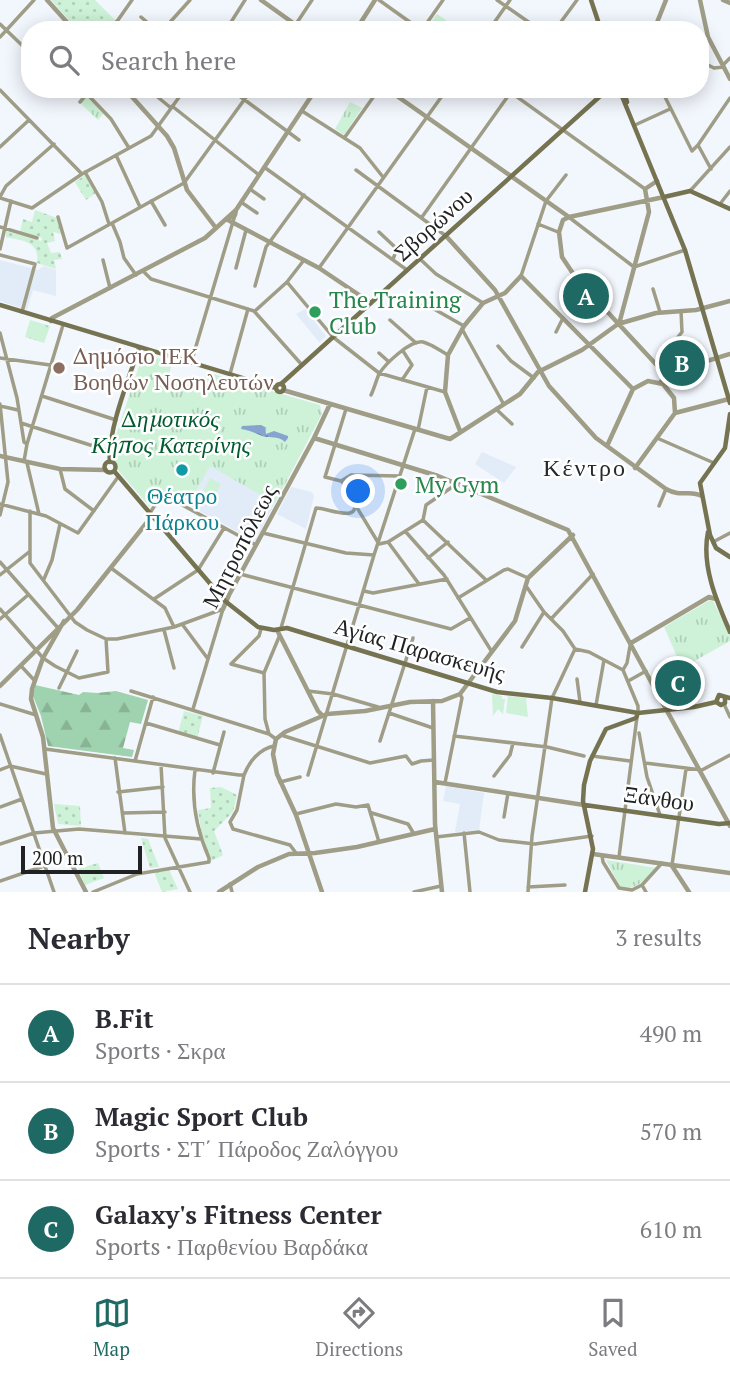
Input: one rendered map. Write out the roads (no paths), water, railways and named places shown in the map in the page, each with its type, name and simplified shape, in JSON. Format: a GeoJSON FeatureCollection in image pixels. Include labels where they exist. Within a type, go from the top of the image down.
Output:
{"type":"FeatureCollection","features":[{"type":"Feature","properties":{"kind":"main road"},"geometry":{"type":"LineString","coordinates":[[592,0],[598,21]]}},
{"type":"Feature","properties":{"kind":"main road","name":"Σβορώνου"},"geometry":{"type":"LineString","coordinates":[[280,387],[598,98]]}},
{"type":"Feature","properties":{"kind":"main road"},"geometry":{"type":"LineString","coordinates":[[624,98],[685,250],[730,400]]}},
{"type":"Feature","properties":{"kind":"main road"},"geometry":{"type":"LineString","coordinates":[[664,197],[690,191],[730,209]]}},
{"type":"Feature","properties":{"kind":"main road"},"geometry":{"type":"LineString","coordinates":[[0,305],[139,348],[280,387]]}},
{"type":"Feature","properties":{"kind":"main road"},"geometry":{"type":"LineString","coordinates":[[110,462],[109,450],[116,420],[139,348]]}},
{"type":"Feature","properties":{"kind":"main road"},"geometry":{"type":"LineString","coordinates":[[730,414],[725,447],[700,482],[708,531],[716,548],[730,557]]}},
{"type":"Feature","properties":{"kind":"main road"},"geometry":{"type":"LineString","coordinates":[[110,462],[105,466],[106,470],[116,474],[225,601],[261,629]]}},
{"type":"Feature","properties":{"kind":"main road"},"geometry":{"type":"LineString","coordinates":[[110,462],[115,464],[116,474]]}},
{"type":"Feature","properties":{"kind":"main road"},"geometry":{"type":"LineString","coordinates":[[708,531],[705,548],[716,599],[730,632]]}},
{"type":"Feature","properties":{"kind":"main road"},"geometry":{"type":"LineString","coordinates":[[705,548],[716,548]]}},
{"type":"Feature","properties":{"kind":"main road","name":"Αγίας Παρασκευής"},"geometry":{"type":"LineString","coordinates":[[261,629],[279,629],[347,646],[497,692],[580,702],[637,715]]}},
{"type":"Feature","properties":{"kind":"main road"},"geometry":{"type":"LineString","coordinates":[[585,892],[593,854],[592,836],[584,805],[586,773],[606,729],[637,715],[716,702],[719,705],[726,700],[719,695],[716,702]]}},
{"type":"Feature","properties":{"kind":"main road","name":"Ξάνθου"},"geometry":{"type":"LineString","coordinates":[[584,805],[729,824]]}},
{"type":"Feature","properties":{"kind":"street"},"geometry":{"type":"LineString","coordinates":[[0,37],[34,0]]}},
{"type":"Feature","properties":{"kind":"street"},"geometry":{"type":"LineString","coordinates":[[47,0],[66,21]]}},
{"type":"Feature","properties":{"kind":"street"},"geometry":{"type":"LineString","coordinates":[[116,21],[132,0]]}},
{"type":"Feature","properties":{"kind":"street"},"geometry":{"type":"LineString","coordinates":[[171,21],[190,0]]}},
{"type":"Feature","properties":{"kind":"street"},"geometry":{"type":"LineString","coordinates":[[232,21],[245,0]]}},
{"type":"Feature","properties":{"kind":"street"},"geometry":{"type":"LineString","coordinates":[[261,0],[286,21]]}},
{"type":"Feature","properties":{"kind":"street"},"geometry":{"type":"LineString","coordinates":[[297,21],[312,0]]}},
{"type":"Feature","properties":{"kind":"street"},"geometry":{"type":"LineString","coordinates":[[362,21],[377,0],[408,21]]}},
{"type":"Feature","properties":{"kind":"street"},"geometry":{"type":"LineString","coordinates":[[428,21],[443,0]]}},
{"type":"Feature","properties":{"kind":"street"},"geometry":{"type":"LineString","coordinates":[[497,0],[527,21]]}},
{"type":"Feature","properties":{"kind":"street"},"geometry":{"type":"LineString","coordinates":[[495,21],[510,0]]}},
{"type":"Feature","properties":{"kind":"street"},"geometry":{"type":"LineString","coordinates":[[562,21],[577,0]]}},
{"type":"Feature","properties":{"kind":"street"},"geometry":{"type":"LineString","coordinates":[[658,21],[666,0]]}},
{"type":"Feature","properties":{"kind":"street"},"geometry":{"type":"LineString","coordinates":[[700,0],[705,21]]}},
{"type":"Feature","properties":{"kind":"street"},"geometry":{"type":"LineString","coordinates":[[724,0],[730,3]]}},
{"type":"Feature","properties":{"kind":"street"},"geometry":{"type":"LineString","coordinates":[[141,17],[146,21]]}},
{"type":"Feature","properties":{"kind":"street"},"geometry":{"type":"LineString","coordinates":[[0,24],[21,44]]}},
{"type":"Feature","properties":{"kind":"street"},"geometry":{"type":"LineString","coordinates":[[709,39],[730,79]]}},
{"type":"Feature","properties":{"kind":"street"},"geometry":{"type":"LineString","coordinates":[[709,66],[714,68],[724,66],[730,58]]}},
{"type":"Feature","properties":{"kind":"street"},"geometry":{"type":"LineString","coordinates":[[1,93],[83,173],[102,202],[120,242],[124,258],[136,275]]}},
{"type":"Feature","properties":{"kind":"street"},"geometry":{"type":"LineString","coordinates":[[80,102],[84,98]]}},
{"type":"Feature","properties":{"kind":"street"},"geometry":{"type":"LineString","coordinates":[[91,98],[111,119],[129,148]]}},
{"type":"Feature","properties":{"kind":"street"},"geometry":{"type":"LineString","coordinates":[[134,98],[159,125],[174,148],[184,183],[204,215],[228,233]]}},
{"type":"Feature","properties":{"kind":"street"},"geometry":{"type":"LineString","coordinates":[[160,98],[259,175]]}},
{"type":"Feature","properties":{"kind":"street"},"geometry":{"type":"LineString","coordinates":[[54,144],[6,186],[0,197],[32,208],[83,173],[151,136],[178,98]]}},
{"type":"Feature","properties":{"kind":"street"},"geometry":{"type":"LineString","coordinates":[[241,98],[299,140]]}},
{"type":"Feature","properties":{"kind":"street"},"geometry":{"type":"LineString","coordinates":[[191,362],[236,212],[310,98]]}},
{"type":"Feature","properties":{"kind":"street"},"geometry":{"type":"LineString","coordinates":[[345,138],[373,98]]}},
{"type":"Feature","properties":{"kind":"street"},"geometry":{"type":"LineString","coordinates":[[400,98],[569,216],[634,267]]}},
{"type":"Feature","properties":{"kind":"street"},"geometry":{"type":"LineString","coordinates":[[319,268],[440,98]]}},
{"type":"Feature","properties":{"kind":"street"},"geometry":{"type":"LineString","coordinates":[[422,218],[507,98]]}},
{"type":"Feature","properties":{"kind":"street"},"geometry":{"type":"LineString","coordinates":[[521,98],[645,189],[649,212],[621,324]]}},
{"type":"Feature","properties":{"kind":"street"},"geometry":{"type":"LineString","coordinates":[[666,98],[692,151],[730,98]]}},
{"type":"Feature","properties":{"kind":"street"},"geometry":{"type":"LineString","coordinates":[[58,217],[67,248],[184,183],[244,100]]}},
{"type":"Feature","properties":{"kind":"street"},"geometry":{"type":"LineString","coordinates":[[635,125],[670,109]]}},
{"type":"Feature","properties":{"kind":"street"},"geometry":{"type":"LineString","coordinates":[[302,111],[368,156],[384,177]]}},
{"type":"Feature","properties":{"kind":"street"},"geometry":{"type":"LineString","coordinates":[[0,147],[30,120]]}},
{"type":"Feature","properties":{"kind":"street"},"geometry":{"type":"LineString","coordinates":[[698,145],[711,169]]}},
{"type":"Feature","properties":{"kind":"street"},"geometry":{"type":"LineString","coordinates":[[690,191],[730,147]]}},
{"type":"Feature","properties":{"kind":"street"},"geometry":{"type":"LineString","coordinates":[[116,155],[139,208]]}},
{"type":"Feature","properties":{"kind":"street"},"geometry":{"type":"LineString","coordinates":[[264,167],[407,270]]}},
{"type":"Feature","properties":{"kind":"street"},"geometry":{"type":"LineString","coordinates":[[356,170],[446,236],[493,287],[549,386],[596,438],[666,489],[678,495],[689,493],[702,496]]}},
{"type":"Feature","properties":{"kind":"street"},"geometry":{"type":"LineString","coordinates":[[460,431],[445,392],[448,355],[463,328],[483,303],[500,297],[521,276],[546,201],[566,175]]}},
{"type":"Feature","properties":{"kind":"street"},"geometry":{"type":"LineString","coordinates":[[645,189],[657,181]]}},
{"type":"Feature","properties":{"kind":"street"},"geometry":{"type":"LineString","coordinates":[[250,189],[264,199]]}},
{"type":"Feature","properties":{"kind":"street"},"geometry":{"type":"LineString","coordinates":[[720,204],[730,191]]}},
{"type":"Feature","properties":{"kind":"street"},"geometry":{"type":"LineString","coordinates":[[255,286],[270,242],[304,195]]}},
{"type":"Feature","properties":{"kind":"street"},"geometry":{"type":"LineString","coordinates":[[664,197],[569,216],[564,220],[559,232],[562,257],[576,278],[665,374]]}},
{"type":"Feature","properties":{"kind":"street"},"geometry":{"type":"LineString","coordinates":[[0,249],[2,227],[11,201]]}},
{"type":"Feature","properties":{"kind":"street"},"geometry":{"type":"LineString","coordinates":[[151,201],[165,225]]}},
{"type":"Feature","properties":{"kind":"street"},"geometry":{"type":"LineString","coordinates":[[241,202],[257,212]]}},
{"type":"Feature","properties":{"kind":"street"},"geometry":{"type":"LineString","coordinates":[[54,322],[59,315],[205,238],[236,212]]}},
{"type":"Feature","properties":{"kind":"street"},"geometry":{"type":"LineString","coordinates":[[0,213],[8,214]]}},
{"type":"Feature","properties":{"kind":"street"},"geometry":{"type":"LineString","coordinates":[[226,219],[319,268],[371,303]]}},
{"type":"Feature","properties":{"kind":"street"},"geometry":{"type":"LineString","coordinates":[[217,227],[231,224]]}},
{"type":"Feature","properties":{"kind":"street"},"geometry":{"type":"LineString","coordinates":[[538,224],[559,232]]}},
{"type":"Feature","properties":{"kind":"street"},"geometry":{"type":"LineString","coordinates":[[2,227],[37,238]]}},
{"type":"Feature","properties":{"kind":"street"},"geometry":{"type":"LineString","coordinates":[[236,268],[244,228]]}},
{"type":"Feature","properties":{"kind":"street"},"geometry":{"type":"LineString","coordinates":[[379,232],[397,249],[393,259]]}},
{"type":"Feature","properties":{"kind":"street"},"geometry":{"type":"LineString","coordinates":[[634,267],[685,250]]}},
{"type":"Feature","properties":{"kind":"street"},"geometry":{"type":"LineString","coordinates":[[0,255],[35,264],[22,312]]}},
{"type":"Feature","properties":{"kind":"street"},"geometry":{"type":"LineString","coordinates":[[420,259],[436,274],[483,303]]}},
{"type":"Feature","properties":{"kind":"street"},"geometry":{"type":"LineString","coordinates":[[103,260],[110,288]]}},
{"type":"Feature","properties":{"kind":"street"},"geometry":{"type":"LineString","coordinates":[[254,311],[286,282],[304,260]]}},
{"type":"Feature","properties":{"kind":"street"},"geometry":{"type":"LineString","coordinates":[[143,271],[150,279],[254,311],[302,365]]}},
{"type":"Feature","properties":{"kind":"street"},"geometry":{"type":"LineString","coordinates":[[521,276],[633,389]]}},
{"type":"Feature","properties":{"kind":"street"},"geometry":{"type":"LineString","coordinates":[[286,282],[333,337],[379,373],[445,392]]}},
{"type":"Feature","properties":{"kind":"street"},"geometry":{"type":"LineString","coordinates":[[653,289],[660,312]]}},
{"type":"Feature","properties":{"kind":"street"},"geometry":{"type":"LineString","coordinates":[[381,294],[434,309],[463,328],[503,403]]}},
{"type":"Feature","properties":{"kind":"street"},"geometry":{"type":"LineString","coordinates":[[280,387],[450,439],[520,394],[542,370],[621,324],[660,312],[702,309],[730,301]]}},
{"type":"Feature","properties":{"kind":"street"},"geometry":{"type":"LineString","coordinates":[[230,374],[248,309]]}},
{"type":"Feature","properties":{"kind":"street"},"geometry":{"type":"LineString","coordinates":[[678,369],[673,343],[682,332],[681,311]]}},
{"type":"Feature","properties":{"kind":"street"},"geometry":{"type":"LineString","coordinates":[[556,332],[563,317]]}},
{"type":"Feature","properties":{"kind":"street"},"geometry":{"type":"LineString","coordinates":[[390,320],[416,343]]}},
{"type":"Feature","properties":{"kind":"street"},"geometry":{"type":"LineString","coordinates":[[39,514],[25,462],[27,444],[63,325]]}},
{"type":"Feature","properties":{"kind":"street"},"geometry":{"type":"LineString","coordinates":[[0,333],[22,423],[24,442],[27,444]]}},
{"type":"Feature","properties":{"kind":"street"},"geometry":{"type":"LineString","coordinates":[[371,396],[379,373],[402,351],[416,343],[424,342],[448,355]]}},
{"type":"Feature","properties":{"kind":"street"},"geometry":{"type":"LineString","coordinates":[[498,346],[511,361],[534,378]]}},
{"type":"Feature","properties":{"kind":"street"},"geometry":{"type":"LineString","coordinates":[[402,351],[412,365],[402,380]]}},
{"type":"Feature","properties":{"kind":"street"},"geometry":{"type":"LineString","coordinates":[[379,353],[389,362]]}},
{"type":"Feature","properties":{"kind":"street"},"geometry":{"type":"LineString","coordinates":[[661,382],[665,374],[730,354]]}},
{"type":"Feature","properties":{"kind":"street"},"geometry":{"type":"LineString","coordinates":[[0,358],[50,365]]}},
{"type":"Feature","properties":{"kind":"street"},"geometry":{"type":"LineString","coordinates":[[607,446],[633,389],[644,382],[661,382],[672,393],[675,413],[635,468]]}},
{"type":"Feature","properties":{"kind":"street"},"geometry":{"type":"LineString","coordinates":[[308,775],[374,555],[417,429],[426,387]]}},
{"type":"Feature","properties":{"kind":"street"},"geometry":{"type":"LineString","coordinates":[[41,396],[116,420]]}},
{"type":"Feature","properties":{"kind":"street"},"geometry":{"type":"LineString","coordinates":[[675,413],[730,400]]}},
{"type":"Feature","properties":{"kind":"street","name":"Μητροπόλεως"},"geometry":{"type":"LineString","coordinates":[[193,709],[225,601],[330,404]]}},
{"type":"Feature","properties":{"kind":"street"},"geometry":{"type":"LineString","coordinates":[[0,515],[8,482],[3,457],[0,405],[19,410]]}},
{"type":"Feature","properties":{"kind":"street"},"geometry":{"type":"LineString","coordinates":[[495,408],[512,424]]}},
{"type":"Feature","properties":{"kind":"street"},"geometry":{"type":"LineString","coordinates":[[346,409],[325,477],[347,485],[379,544]]}},
{"type":"Feature","properties":{"kind":"street"},"geometry":{"type":"LineString","coordinates":[[22,423],[109,450]]}},
{"type":"Feature","properties":{"kind":"street"},"geometry":{"type":"LineString","coordinates":[[314,438],[458,483],[568,530],[729,824]]}},
{"type":"Feature","properties":{"kind":"street"},"geometry":{"type":"LineString","coordinates":[[657,438],[714,463]]}},
{"type":"Feature","properties":{"kind":"street"},"geometry":{"type":"LineString","coordinates":[[725,447],[730,453]]}},
{"type":"Feature","properties":{"kind":"street"},"geometry":{"type":"LineString","coordinates":[[3,457],[60,469],[106,470]]}},
{"type":"Feature","properties":{"kind":"street"},"geometry":{"type":"LineString","coordinates":[[60,469],[65,489],[94,511]]}},
{"type":"Feature","properties":{"kind":"street"},"geometry":{"type":"LineString","coordinates":[[2,505],[39,514],[78,533],[116,474]]}},
{"type":"Feature","properties":{"kind":"street"},"geometry":{"type":"LineString","coordinates":[[341,481],[351,475],[399,476]]}},
{"type":"Feature","properties":{"kind":"street"},"geometry":{"type":"LineString","coordinates":[[689,493],[700,482]]}},
{"type":"Feature","properties":{"kind":"street"},"geometry":{"type":"LineString","coordinates":[[379,544],[388,542],[423,520],[426,505],[458,483]]}},
{"type":"Feature","properties":{"kind":"street"},"geometry":{"type":"LineString","coordinates":[[660,506],[666,489]]}},
{"type":"Feature","properties":{"kind":"street"},"geometry":{"type":"LineString","coordinates":[[0,686],[71,616],[111,568],[151,514],[162,494],[256,545]]}},
{"type":"Feature","properties":{"kind":"street"},"geometry":{"type":"LineString","coordinates":[[269,734],[265,719],[264,673],[279,637],[279,629],[317,506],[344,514],[351,513],[355,504]]}},
{"type":"Feature","properties":{"kind":"street"},"geometry":{"type":"LineString","coordinates":[[30,512],[31,565],[81,626],[106,639],[164,630],[223,610]]}},
{"type":"Feature","properties":{"kind":"street"},"geometry":{"type":"LineString","coordinates":[[423,520],[485,579]]}},
{"type":"Feature","properties":{"kind":"street"},"geometry":{"type":"LineString","coordinates":[[43,580],[52,560],[60,524]]}},
{"type":"Feature","properties":{"kind":"street"},"geometry":{"type":"LineString","coordinates":[[154,599],[198,570],[224,528]]}},
{"type":"Feature","properties":{"kind":"street"},"geometry":{"type":"LineString","coordinates":[[405,531],[447,579],[492,652]]}},
{"type":"Feature","properties":{"kind":"street"},"geometry":{"type":"LineString","coordinates":[[263,533],[346,553],[374,555]]}},
{"type":"Feature","properties":{"kind":"street"},"geometry":{"type":"LineString","coordinates":[[713,542],[730,533]]}},
{"type":"Feature","properties":{"kind":"street"},"geometry":{"type":"LineString","coordinates":[[322,892],[296,814],[280,782],[274,759],[274,746],[279,736],[325,715],[448,699],[460,694],[515,621],[528,578],[573,535]]}},
{"type":"Feature","properties":{"kind":"street"},"geometry":{"type":"LineString","coordinates":[[388,542],[419,584]]}},
{"type":"Feature","properties":{"kind":"street"},"geometry":{"type":"LineString","coordinates":[[428,558],[448,542]]}},
{"type":"Feature","properties":{"kind":"street"},"geometry":{"type":"LineString","coordinates":[[0,575],[29,551]]}},
{"type":"Feature","properties":{"kind":"street"},"geometry":{"type":"LineString","coordinates":[[0,562],[58,628]]}},
{"type":"Feature","properties":{"kind":"street"},"geometry":{"type":"LineString","coordinates":[[111,568],[165,608],[174,627]]}},
{"type":"Feature","properties":{"kind":"street"},"geometry":{"type":"LineString","coordinates":[[458,597],[485,579],[508,569],[528,578]]}},
{"type":"Feature","properties":{"kind":"street"},"geometry":{"type":"LineString","coordinates":[[240,574],[451,629],[470,618]]}},
{"type":"Feature","properties":{"kind":"street"},"geometry":{"type":"LineString","coordinates":[[551,619],[593,574]]}},
{"type":"Feature","properties":{"kind":"street"},"geometry":{"type":"LineString","coordinates":[[364,591],[373,593],[447,579]]}},
{"type":"Feature","properties":{"kind":"street"},"geometry":{"type":"LineString","coordinates":[[526,586],[575,649],[589,652],[623,670],[638,706],[619,857]]}},
{"type":"Feature","properties":{"kind":"street"},"geometry":{"type":"LineString","coordinates":[[0,619],[29,595]]}},
{"type":"Feature","properties":{"kind":"street"},"geometry":{"type":"LineString","coordinates":[[631,643],[709,597],[716,599]]}},
{"type":"Feature","properties":{"kind":"street"},"geometry":{"type":"LineString","coordinates":[[0,609],[43,658],[79,678],[108,672],[106,639]]}},
{"type":"Feature","properties":{"kind":"street"},"geometry":{"type":"LineString","coordinates":[[522,647],[544,612]]}},
{"type":"Feature","properties":{"kind":"street"},"geometry":{"type":"LineString","coordinates":[[64,621],[43,658],[31,699],[46,749],[46,774],[54,832],[86,892]]}},
{"type":"Feature","properties":{"kind":"street"},"geometry":{"type":"LineString","coordinates":[[182,624],[208,660]]}},
{"type":"Feature","properties":{"kind":"street"},"geometry":{"type":"LineString","coordinates":[[261,629],[259,636],[231,664],[264,673]]}},
{"type":"Feature","properties":{"kind":"street"},"geometry":{"type":"LineString","coordinates":[[164,630],[174,668]]}},
{"type":"Feature","properties":{"kind":"street"},"geometry":{"type":"LineString","coordinates":[[279,637],[308,691],[325,715]]}},
{"type":"Feature","properties":{"kind":"street"},"geometry":{"type":"LineString","coordinates":[[380,741],[413,638]]}},
{"type":"Feature","properties":{"kind":"street"},"geometry":{"type":"LineString","coordinates":[[623,670],[628,663],[631,643]]}},
{"type":"Feature","properties":{"kind":"street"},"geometry":{"type":"LineString","coordinates":[[565,885],[528,890],[531,844],[552,698],[575,649]]}},
{"type":"Feature","properties":{"kind":"street"},"geometry":{"type":"LineString","coordinates":[[59,688],[76,651]]}},
{"type":"Feature","properties":{"kind":"street"},"geometry":{"type":"LineString","coordinates":[[596,705],[604,660]]}},
{"type":"Feature","properties":{"kind":"street"},"geometry":{"type":"LineString","coordinates":[[22,667],[35,681]]}},
{"type":"Feature","properties":{"kind":"street"},"geometry":{"type":"LineString","coordinates":[[629,680],[646,671]]}},
{"type":"Feature","properties":{"kind":"street"},"geometry":{"type":"LineString","coordinates":[[577,679],[580,702]]}},
{"type":"Feature","properties":{"kind":"street"},"geometry":{"type":"LineString","coordinates":[[131,691],[370,763],[406,756],[411,764],[434,760]]}},
{"type":"Feature","properties":{"kind":"street"},"geometry":{"type":"LineString","coordinates":[[308,691],[333,694],[380,708]]}},
{"type":"Feature","properties":{"kind":"street"},"geometry":{"type":"LineString","coordinates":[[445,783],[460,694]]}},
{"type":"Feature","properties":{"kind":"street"},"geometry":{"type":"LineString","coordinates":[[135,761],[153,697]]}},
{"type":"Feature","properties":{"kind":"street"},"geometry":{"type":"LineString","coordinates":[[726,700],[730,717]]}},
{"type":"Feature","properties":{"kind":"street"},"geometry":{"type":"LineString","coordinates":[[414,892],[441,889],[435,829],[433,701]]}},
{"type":"Feature","properties":{"kind":"street"},"geometry":{"type":"LineString","coordinates":[[0,705],[36,715]]}},
{"type":"Feature","properties":{"kind":"street"},"geometry":{"type":"LineString","coordinates":[[388,713],[433,728]]}},
{"type":"Feature","properties":{"kind":"street"},"geometry":{"type":"LineString","coordinates":[[145,723],[220,745]]}},
{"type":"Feature","properties":{"kind":"street"},"geometry":{"type":"LineString","coordinates":[[213,773],[224,732]]}},
{"type":"Feature","properties":{"kind":"street"},"geometry":{"type":"LineString","coordinates":[[639,733],[660,815]]}},
{"type":"Feature","properties":{"kind":"street"},"geometry":{"type":"LineString","coordinates":[[0,735],[54,892]]}},
{"type":"Feature","properties":{"kind":"street"},"geometry":{"type":"LineString","coordinates":[[454,736],[545,747],[584,756]]}},
{"type":"Feature","properties":{"kind":"street"},"geometry":{"type":"LineString","coordinates":[[494,776],[510,755],[513,743]]}},
{"type":"Feature","properties":{"kind":"street"},"geometry":{"type":"LineString","coordinates":[[274,746],[262,750],[249,764],[230,826],[290,845],[296,853]]}},
{"type":"Feature","properties":{"kind":"street"},"geometry":{"type":"LineString","coordinates":[[46,749],[244,775]]}},
{"type":"Feature","properties":{"kind":"street"},"geometry":{"type":"LineString","coordinates":[[645,763],[700,770],[730,754]]}},
{"type":"Feature","properties":{"kind":"street"},"geometry":{"type":"LineString","coordinates":[[592,756],[630,761]]}},
{"type":"Feature","properties":{"kind":"street"},"geometry":{"type":"LineString","coordinates":[[115,758],[124,833]]}},
{"type":"Feature","properties":{"kind":"street"},"geometry":{"type":"LineString","coordinates":[[161,765],[165,838],[190,892]]}},
{"type":"Feature","properties":{"kind":"street"},"geometry":{"type":"LineString","coordinates":[[0,770],[10,766],[46,774]]}},
{"type":"Feature","properties":{"kind":"street"},"geometry":{"type":"LineString","coordinates":[[686,769],[672,865],[689,892]]}},
{"type":"Feature","properties":{"kind":"street"},"geometry":{"type":"LineString","coordinates":[[93,892],[137,874],[209,861],[201,839],[192,792],[195,770]]}},
{"type":"Feature","properties":{"kind":"street"},"geometry":{"type":"LineString","coordinates":[[280,782],[300,777]]}},
{"type":"Feature","properties":{"kind":"street"},"geometry":{"type":"LineString","coordinates":[[435,782],[584,805]]}},
{"type":"Feature","properties":{"kind":"street"},"geometry":{"type":"LineString","coordinates":[[118,792],[163,787]]}},
{"type":"Feature","properties":{"kind":"street"},"geometry":{"type":"LineString","coordinates":[[504,817],[508,793]]}},
{"type":"Feature","properties":{"kind":"street"},"geometry":{"type":"LineString","coordinates":[[0,807],[22,799]]}},
{"type":"Feature","properties":{"kind":"street"},"geometry":{"type":"LineString","coordinates":[[296,814],[336,804],[356,807],[368,805],[379,842]]}},
{"type":"Feature","properties":{"kind":"street"},"geometry":{"type":"LineString","coordinates":[[123,813],[165,812]]}},
{"type":"Feature","properties":{"kind":"street"},"geometry":{"type":"LineString","coordinates":[[372,813],[408,824],[414,834]]}},
{"type":"Feature","properties":{"kind":"street"},"geometry":{"type":"LineString","coordinates":[[0,844],[33,833],[79,829],[201,839]]}},
{"type":"Feature","properties":{"kind":"street"},"geometry":{"type":"LineString","coordinates":[[219,892],[278,857],[379,842],[435,829]]}},
{"type":"Feature","properties":{"kind":"street"},"geometry":{"type":"LineString","coordinates":[[464,832],[470,892]]}},
{"type":"Feature","properties":{"kind":"street"},"geometry":{"type":"LineString","coordinates":[[436,837],[479,832],[499,840],[531,844],[592,836]]}},
{"type":"Feature","properties":{"kind":"street"},"geometry":{"type":"LineString","coordinates":[[593,854],[730,873]]}},
{"type":"Feature","properties":{"kind":"street"},"geometry":{"type":"LineString","coordinates":[[602,855],[603,862],[619,888],[632,890],[642,885],[662,863]]}},
{"type":"Feature","properties":{"kind":"street"},"geometry":{"type":"LineString","coordinates":[[0,881],[45,866]]}},
{"type":"Feature","properties":{"kind":"street"},"geometry":{"type":"LineString","coordinates":[[230,884],[232,892]]}},
{"type":"Feature","properties":{"kind":"street"},"geometry":{"type":"LineString","coordinates":[[642,885],[646,892]]}},
{"type":"Feature","properties":{"kind":"water"},"geometry":{"type":"Polygon","coordinates":[[[242,426],[265,427],[266,434],[274,431],[288,438],[285,442],[241,429],[242,426]]]}},
{"type":"Feature","properties":{"kind":"place","name":"B.Fit"},"geometry":{"type":"Point","coordinates":[586,296]}},
{"type":"Feature","properties":{"kind":"place","name":"The Training Club"},"geometry":{"type":"Point","coordinates":[315,312]}},
{"type":"Feature","properties":{"kind":"place","name":"Magic Sport Club"},"geometry":{"type":"Point","coordinates":[682,363]}},
{"type":"Feature","properties":{"kind":"place","name":"Δημόσιο ΙΕΚ Βοηθών Νοσηλευτών"},"geometry":{"type":"Point","coordinates":[59,368]}},
{"type":"Feature","properties":{"kind":"place","name":"Θέατρο Πάρκου"},"geometry":{"type":"Point","coordinates":[182,470]}},
{"type":"Feature","properties":{"kind":"place","name":"My Gym"},"geometry":{"type":"Point","coordinates":[401,484]}},
{"type":"Feature","properties":{"kind":"place","name":"Galaxy's Fitness Center"},"geometry":{"type":"Point","coordinates":[678,683]}},
{"type":"Feature","properties":{"kind":"district","name":"Κέντρο"},"geometry":{"type":"Point","coordinates":[585,467]}},
{"type":"Feature","properties":{"kind":"park label","name":"Δημοτικός Κήπος Κατερίνης"},"geometry":{"type":"Point","coordinates":[171,431]}}]}
